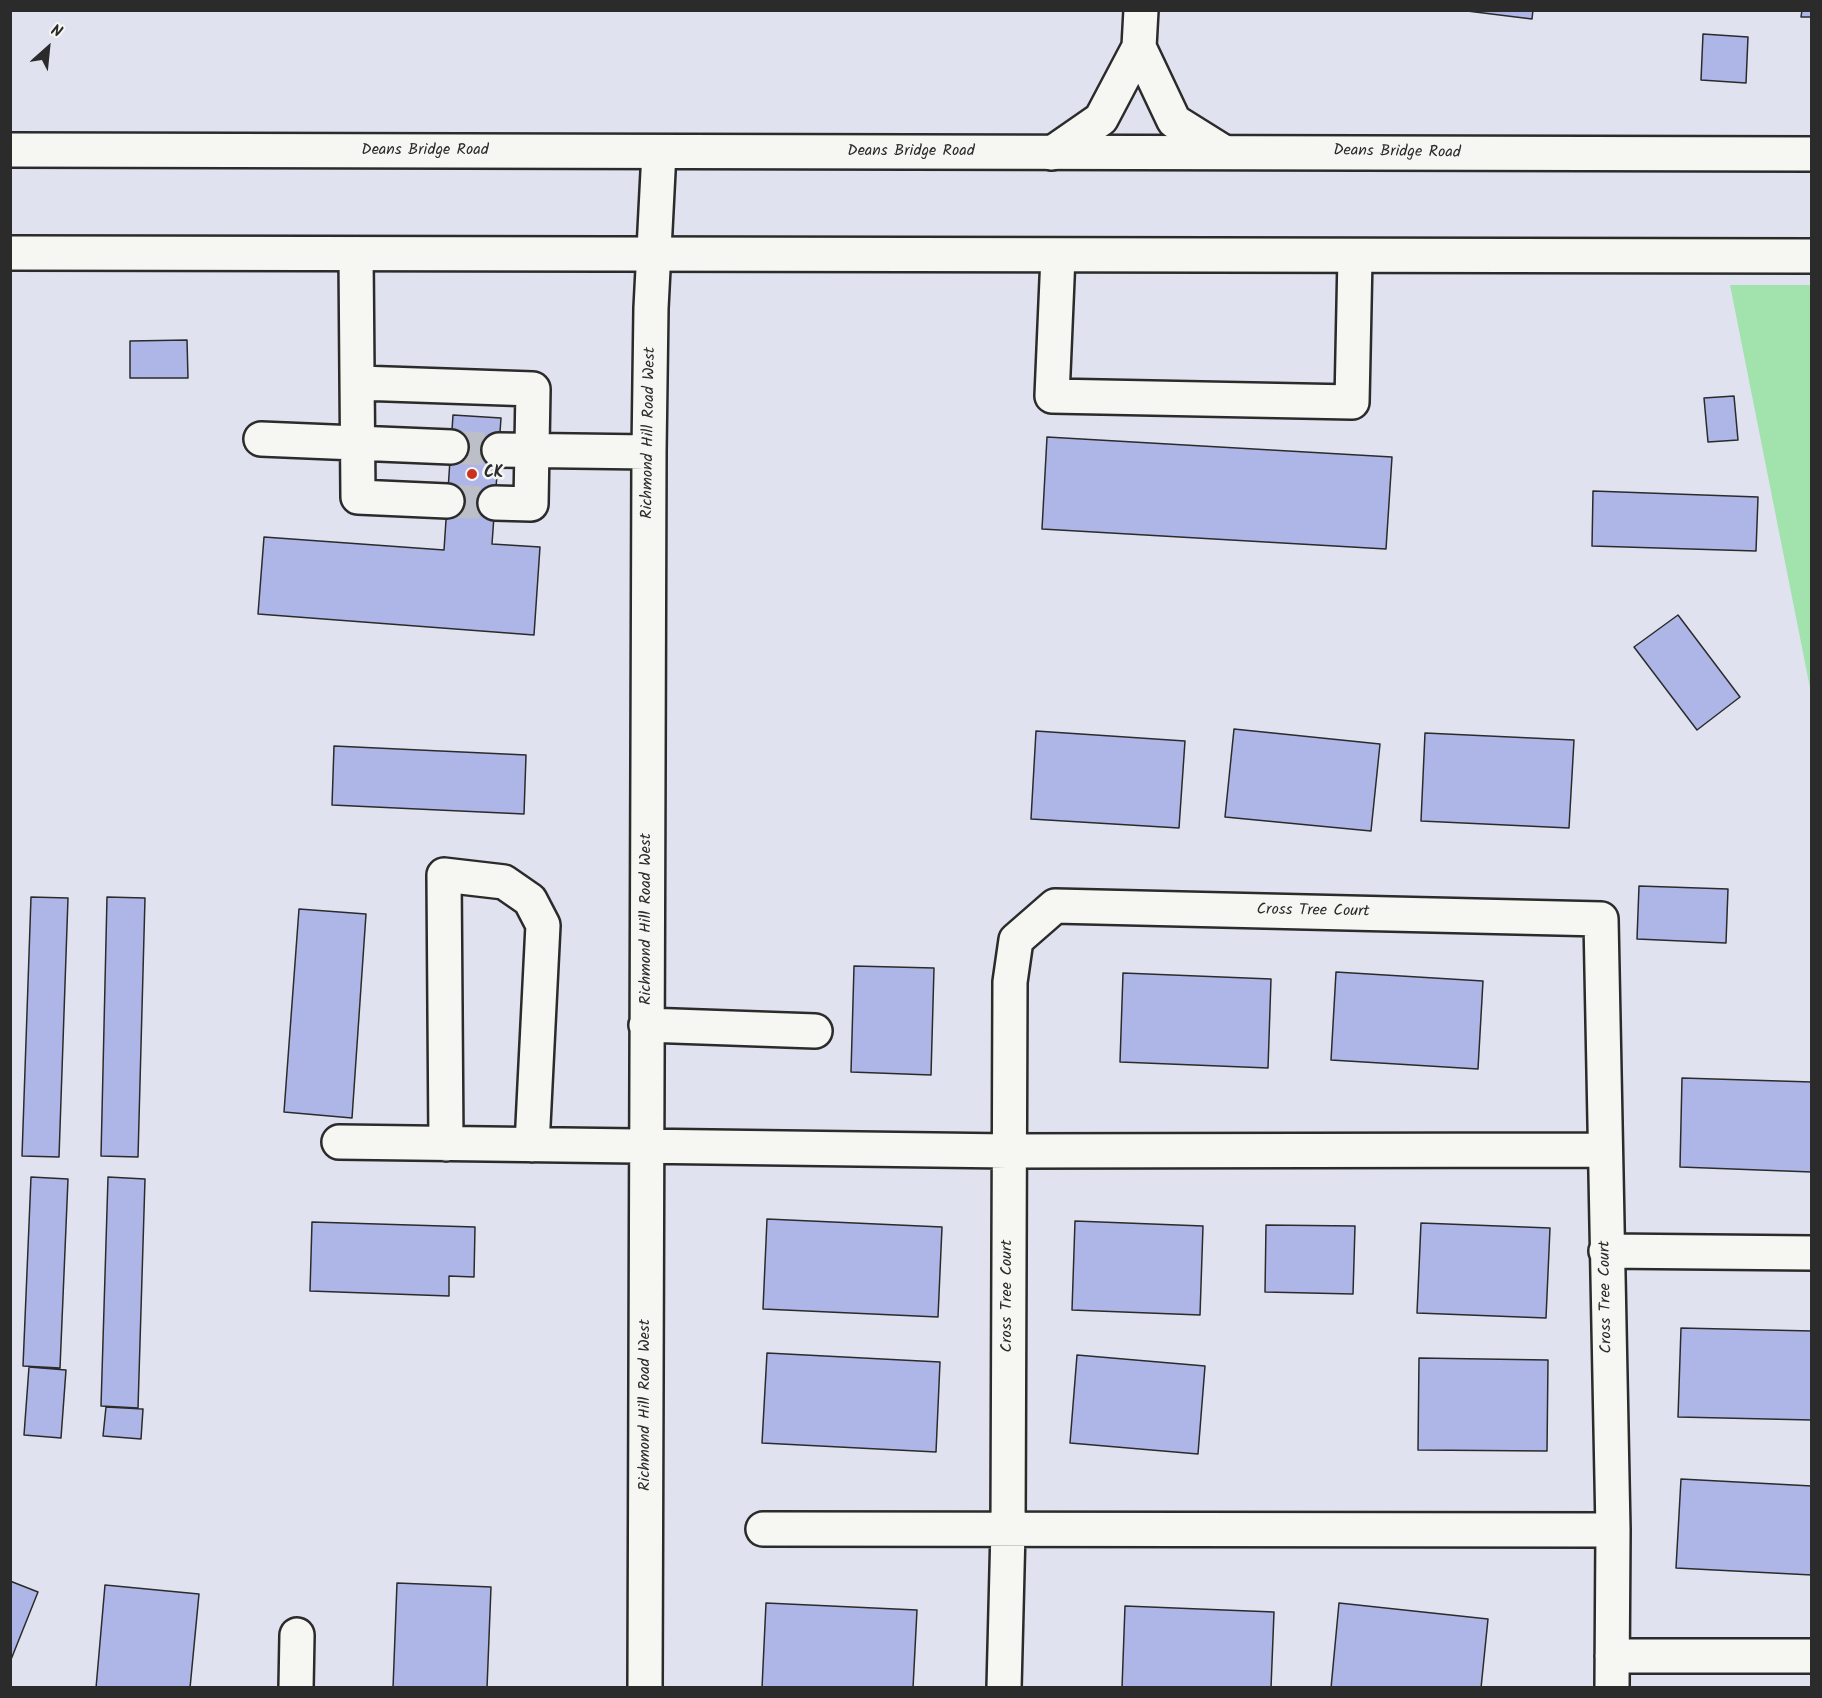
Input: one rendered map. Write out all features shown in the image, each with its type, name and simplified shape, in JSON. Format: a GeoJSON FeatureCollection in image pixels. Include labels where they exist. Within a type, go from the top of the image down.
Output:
{"type":"FeatureCollection","features":[{"type":"Feature","properties":{"kind":"main road"},"geometry":{"type":"LineString","coordinates":[[1052,153],[1101,119],[1139,47],[1141,10]]}},
{"type":"Feature","properties":{"kind":"main road"},"geometry":{"type":"LineString","coordinates":[[1139,47],[1174,121],[1222,152]]}},
{"type":"Feature","properties":{"kind":"main road","name":"Deans Bridge Road"},"geometry":{"type":"LineString","coordinates":[[10,150],[1812,154]]}},
{"type":"Feature","properties":{"kind":"main road","name":"Richmond Hill Road West"},"geometry":{"type":"LineString","coordinates":[[645,1688],[649,452],[658,152]]}},
{"type":"Feature","properties":{"kind":"main road"},"geometry":{"type":"LineString","coordinates":[[10,253],[1812,256]]}},
{"type":"Feature","properties":{"kind":"main road"},"geometry":{"type":"LineString","coordinates":[[356,254],[359,383],[358,497],[447,501]]}},
{"type":"Feature","properties":{"kind":"main road"},"geometry":{"type":"LineString","coordinates":[[1058,256],[1052,396],[1352,402],[1354,257]]}},
{"type":"Feature","properties":{"kind":"main road"},"geometry":{"type":"LineString","coordinates":[[359,383],[533,389],[531,504],[495,503]]}},
{"type":"Feature","properties":{"kind":"main road"},"geometry":{"type":"LineString","coordinates":[[261,439],[451,447]]}},
{"type":"Feature","properties":{"kind":"main road"},"geometry":{"type":"LineString","coordinates":[[499,450],[649,452]]}},
{"type":"Feature","properties":{"kind":"main road"},"geometry":{"type":"LineString","coordinates":[[446,1144],[444,875],[504,882],[530,900],[543,925],[532,1145]]}},
{"type":"Feature","properties":{"kind":"main road","name":"Cross Tree Court"},"geometry":{"type":"LineString","coordinates":[[1004,1688],[1008,1530],[1010,982],[1016,940],[1055,906],[1601,919],[1613,1530],[1612,1672]]}},
{"type":"Feature","properties":{"kind":"main road"},"geometry":{"type":"LineString","coordinates":[[646,1025],[815,1031]]}},
{"type":"Feature","properties":{"kind":"main road"},"geometry":{"type":"LineString","coordinates":[[339,1142],[1008,1151],[1604,1150]]}},
{"type":"Feature","properties":{"kind":"main road"},"geometry":{"type":"LineString","coordinates":[[1606,1251],[1812,1253]]}},
{"type":"Feature","properties":{"kind":"main road"},"geometry":{"type":"LineString","coordinates":[[763,1529],[1613,1530]]}},
{"type":"Feature","properties":{"kind":"main road"},"geometry":{"type":"LineString","coordinates":[[296,1688],[297,1635]]}},
{"type":"Feature","properties":{"kind":"main road"},"geometry":{"type":"LineString","coordinates":[[1612,1672],[1812,1656]]}},
{"type":"Feature","properties":{"kind":"green space"},"geometry":{"type":"Polygon","coordinates":[[[1730,285],[1811,285],[1811,693],[1730,285]]]}},
{"type":"Feature","properties":{"kind":"building"},"geometry":{"type":"Polygon","coordinates":[[[1459,10],[1533,10],[1532,19],[1459,10]]]}},
{"type":"Feature","properties":{"kind":"building"},"geometry":{"type":"Polygon","coordinates":[[[1802,10],[1812,10],[1812,17],[1801,17],[1802,10]]]}},
{"type":"Feature","properties":{"kind":"building"},"geometry":{"type":"Polygon","coordinates":[[[1703,34],[1748,37],[1746,83],[1701,80],[1703,34]]]}},
{"type":"Feature","properties":{"kind":"building"},"geometry":{"type":"Polygon","coordinates":[[[187,340],[188,378],[130,378],[130,341],[187,340]]]}},
{"type":"Feature","properties":{"kind":"building"},"geometry":{"type":"Polygon","coordinates":[[[1734,396],[1738,440],[1708,442],[1704,398],[1734,396]]]}},
{"type":"Feature","properties":{"kind":"building"},"geometry":{"type":"Polygon","coordinates":[[[453,415],[501,418],[492,544],[540,547],[534,635],[258,614],[264,537],[444,550],[453,415]]]}},
{"type":"Feature","properties":{"kind":"building"},"geometry":{"type":"Polygon","coordinates":[[[1047,437],[1392,457],[1386,549],[1042,529],[1047,437]]]}},
{"type":"Feature","properties":{"kind":"building"},"geometry":{"type":"Polygon","coordinates":[[[1593,491],[1758,497],[1756,551],[1592,546],[1593,491]]]}},
{"type":"Feature","properties":{"kind":"building"},"geometry":{"type":"Polygon","coordinates":[[[1678,615],[1740,697],[1697,730],[1634,647],[1678,615]]]}},
{"type":"Feature","properties":{"kind":"building"},"geometry":{"type":"Polygon","coordinates":[[[1234,729],[1380,744],[1371,831],[1225,817],[1234,729]]]}},
{"type":"Feature","properties":{"kind":"building"},"geometry":{"type":"Polygon","coordinates":[[[1036,731],[1185,741],[1179,828],[1031,819],[1036,731]]]}},
{"type":"Feature","properties":{"kind":"building"},"geometry":{"type":"Polygon","coordinates":[[[1425,733],[1574,740],[1569,828],[1421,821],[1425,733]]]}},
{"type":"Feature","properties":{"kind":"building"},"geometry":{"type":"Polygon","coordinates":[[[334,746],[526,755],[524,814],[332,805],[334,746]]]}},
{"type":"Feature","properties":{"kind":"building"},"geometry":{"type":"Polygon","coordinates":[[[1639,886],[1728,889],[1726,943],[1637,939],[1639,886]]]}},
{"type":"Feature","properties":{"kind":"building"},"geometry":{"type":"Polygon","coordinates":[[[31,897],[68,898],[59,1157],[22,1156],[31,897]]]}},
{"type":"Feature","properties":{"kind":"building"},"geometry":{"type":"Polygon","coordinates":[[[107,897],[145,898],[138,1157],[101,1156],[107,897]]]}},
{"type":"Feature","properties":{"kind":"building"},"geometry":{"type":"Polygon","coordinates":[[[299,909],[366,914],[352,1118],[284,1112],[299,909]]]}},
{"type":"Feature","properties":{"kind":"building"},"geometry":{"type":"Polygon","coordinates":[[[854,966],[934,968],[931,1075],[851,1072],[854,966]]]}},
{"type":"Feature","properties":{"kind":"building"},"geometry":{"type":"Polygon","coordinates":[[[1336,972],[1483,981],[1478,1069],[1331,1060],[1336,972]]]}},
{"type":"Feature","properties":{"kind":"building"},"geometry":{"type":"Polygon","coordinates":[[[1123,973],[1271,979],[1268,1068],[1120,1062],[1123,973]]]}},
{"type":"Feature","properties":{"kind":"building"},"geometry":{"type":"Polygon","coordinates":[[[1682,1078],[1812,1082],[1812,1172],[1680,1167],[1682,1078]]]}},
{"type":"Feature","properties":{"kind":"building"},"geometry":{"type":"Polygon","coordinates":[[[31,1177],[68,1179],[60,1368],[23,1366],[31,1177]]]}},
{"type":"Feature","properties":{"kind":"building"},"geometry":{"type":"Polygon","coordinates":[[[108,1177],[145,1179],[138,1408],[101,1406],[108,1177]]]}},
{"type":"Feature","properties":{"kind":"building"},"geometry":{"type":"Polygon","coordinates":[[[767,1219],[942,1227],[938,1317],[763,1309],[767,1219]]]}},
{"type":"Feature","properties":{"kind":"building"},"geometry":{"type":"Polygon","coordinates":[[[1075,1221],[1203,1226],[1200,1315],[1072,1310],[1075,1221]]]}},
{"type":"Feature","properties":{"kind":"building"},"geometry":{"type":"Polygon","coordinates":[[[312,1222],[475,1227],[474,1277],[449,1276],[449,1296],[310,1291],[312,1222]]]}},
{"type":"Feature","properties":{"kind":"building"},"geometry":{"type":"Polygon","coordinates":[[[1421,1223],[1550,1228],[1546,1318],[1417,1313],[1421,1223]]]}},
{"type":"Feature","properties":{"kind":"building"},"geometry":{"type":"Polygon","coordinates":[[[1266,1225],[1355,1226],[1353,1294],[1265,1292],[1266,1225]]]}},
{"type":"Feature","properties":{"kind":"building"},"geometry":{"type":"Polygon","coordinates":[[[1681,1328],[1812,1331],[1812,1420],[1678,1417],[1681,1328]]]}},
{"type":"Feature","properties":{"kind":"building"},"geometry":{"type":"Polygon","coordinates":[[[767,1353],[940,1362],[936,1452],[762,1443],[767,1353]]]}},
{"type":"Feature","properties":{"kind":"building"},"geometry":{"type":"Polygon","coordinates":[[[1077,1355],[1205,1366],[1198,1454],[1070,1443],[1077,1355]]]}},
{"type":"Feature","properties":{"kind":"building"},"geometry":{"type":"Polygon","coordinates":[[[1419,1358],[1548,1360],[1547,1451],[1418,1450],[1419,1358]]]}},
{"type":"Feature","properties":{"kind":"building"},"geometry":{"type":"Polygon","coordinates":[[[29,1367],[66,1370],[61,1438],[24,1435],[29,1367]]]}},
{"type":"Feature","properties":{"kind":"building"},"geometry":{"type":"Polygon","coordinates":[[[106,1407],[143,1409],[141,1439],[103,1436],[106,1407]]]}},
{"type":"Feature","properties":{"kind":"building"},"geometry":{"type":"Polygon","coordinates":[[[1681,1479],[1812,1486],[1812,1575],[1676,1568],[1681,1479]]]}},
{"type":"Feature","properties":{"kind":"building"},"geometry":{"type":"Polygon","coordinates":[[[10,1581],[38,1592],[10,1662],[10,1581]]]}},
{"type":"Feature","properties":{"kind":"building"},"geometry":{"type":"Polygon","coordinates":[[[397,1583],[491,1587],[487,1688],[393,1688],[397,1583]]]}},
{"type":"Feature","properties":{"kind":"building"},"geometry":{"type":"Polygon","coordinates":[[[105,1585],[199,1594],[190,1688],[96,1688],[105,1585]]]}},
{"type":"Feature","properties":{"kind":"building"},"geometry":{"type":"Polygon","coordinates":[[[766,1603],[917,1610],[913,1688],[762,1688],[766,1603]]]}},
{"type":"Feature","properties":{"kind":"building"},"geometry":{"type":"Polygon","coordinates":[[[1339,1603],[1488,1619],[1481,1688],[1331,1688],[1339,1603]]]}},
{"type":"Feature","properties":{"kind":"building"},"geometry":{"type":"Polygon","coordinates":[[[1125,1606],[1274,1612],[1271,1688],[1122,1688],[1125,1606]]]}},
{"type":"Feature","properties":{"kind":"tunnel"},"geometry":{"type":"LineString","coordinates":[[451,447],[499,450]]}},
{"type":"Feature","properties":{"kind":"tunnel"},"geometry":{"type":"LineString","coordinates":[[447,501],[495,503]]}},
{"type":"Feature","properties":{"kind":"place","name":"CK"},"geometry":{"type":"Point","coordinates":[472,474]}}]}
